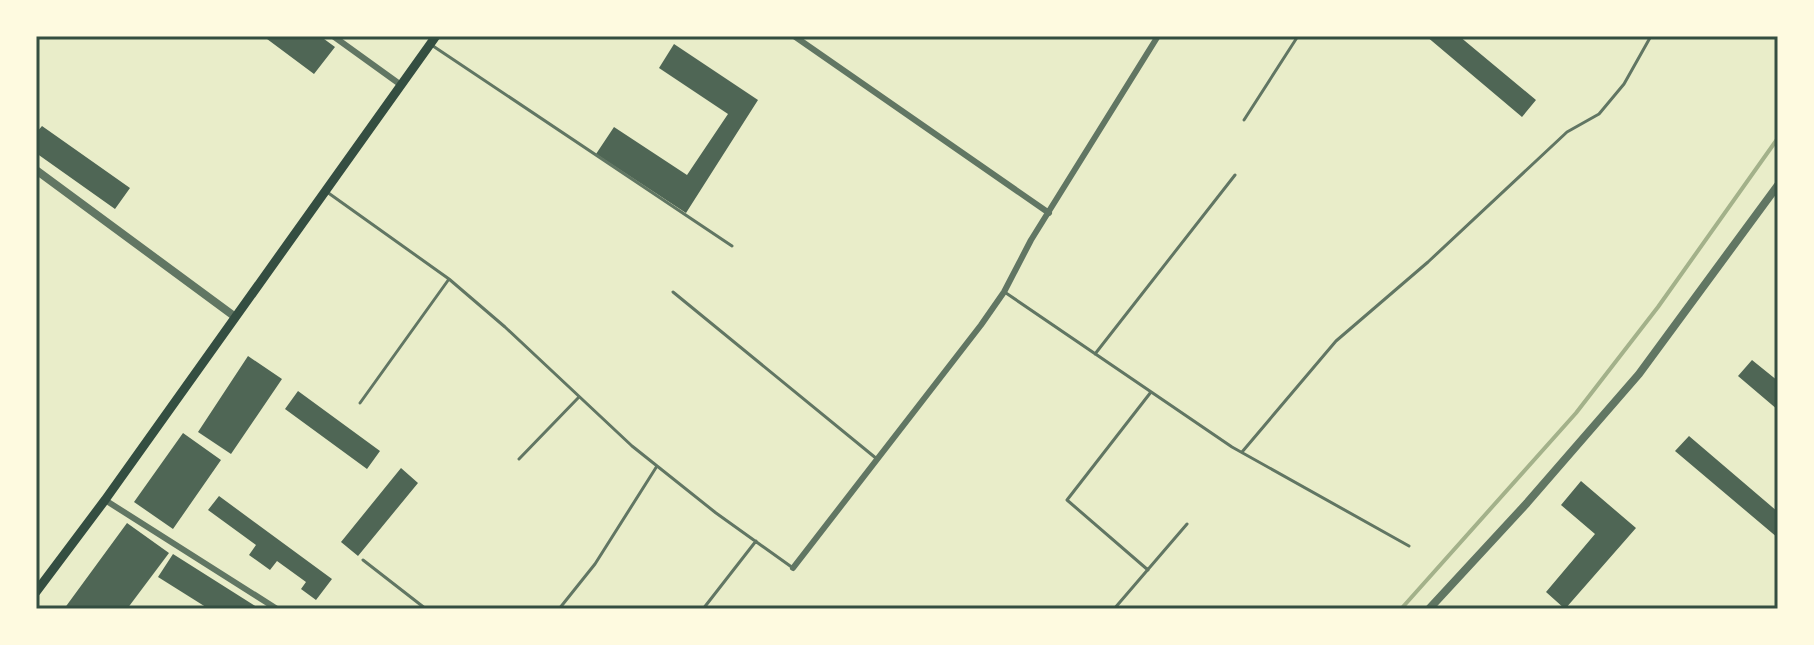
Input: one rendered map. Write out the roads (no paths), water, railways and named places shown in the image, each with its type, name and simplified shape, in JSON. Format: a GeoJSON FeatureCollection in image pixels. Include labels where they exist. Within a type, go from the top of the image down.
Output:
{"type":"FeatureCollection","features":[{"type":"Feature","properties":{"kind":"main road"},"geometry":{"type":"LineString","coordinates":[[36,592],[433,40]]}},
{"type":"Feature","properties":{"kind":"street"},"geometry":{"type":"LineString","coordinates":[[333,36],[401,85]]}},
{"type":"Feature","properties":{"kind":"street"},"geometry":{"type":"LineString","coordinates":[[794,36],[1049,213]]}},
{"type":"Feature","properties":{"kind":"street"},"geometry":{"type":"LineString","coordinates":[[793,568],[1004,292],[1158,36]]}},
{"type":"Feature","properties":{"kind":"street"},"geometry":{"type":"LineString","coordinates":[[36,170],[234,316]]}},
{"type":"Feature","properties":{"kind":"street"},"geometry":{"type":"LineString","coordinates":[[1429,609],[1527,503],[1639,374],[1778,185]]}},
{"type":"Feature","properties":{"kind":"street"},"geometry":{"type":"LineString","coordinates":[[105,500],[277,609]]}},
{"type":"Feature","properties":{"kind":"lane"},"geometry":{"type":"LineString","coordinates":[[1244,120],[1298,36]]}},
{"type":"Feature","properties":{"kind":"lane"},"geometry":{"type":"LineString","coordinates":[[1242,452],[1336,341],[1428,262],[1567,132],[1599,114],[1624,84],[1651,36]]}},
{"type":"Feature","properties":{"kind":"lane"},"geometry":{"type":"LineString","coordinates":[[433,40],[732,246]]}},
{"type":"Feature","properties":{"kind":"lane"},"geometry":{"type":"LineString","coordinates":[[1095,354],[1235,175]]}},
{"type":"Feature","properties":{"kind":"lane"},"geometry":{"type":"LineString","coordinates":[[325,191],[449,279],[657,466],[793,568]]}},
{"type":"Feature","properties":{"kind":"lane"},"geometry":{"type":"LineString","coordinates":[[360,403],[449,279]]}},
{"type":"Feature","properties":{"kind":"lane"},"geometry":{"type":"LineString","coordinates":[[673,292],[877,459]]}},
{"type":"Feature","properties":{"kind":"lane"},"geometry":{"type":"LineString","coordinates":[[1004,292],[1242,452],[1409,546]]}},
{"type":"Feature","properties":{"kind":"lane"},"geometry":{"type":"LineString","coordinates":[[1148,570],[1067,500],[1151,392]]}},
{"type":"Feature","properties":{"kind":"lane"},"geometry":{"type":"LineString","coordinates":[[519,459],[579,397]]}},
{"type":"Feature","properties":{"kind":"lane"},"geometry":{"type":"LineString","coordinates":[[559,609],[595,564],[657,466]]}},
{"type":"Feature","properties":{"kind":"lane"},"geometry":{"type":"LineString","coordinates":[[1114,609],[1187,524]]}},
{"type":"Feature","properties":{"kind":"lane"},"geometry":{"type":"LineString","coordinates":[[703,609],[756,541]]}},
{"type":"Feature","properties":{"kind":"lane"},"geometry":{"type":"LineString","coordinates":[[363,560],[426,609]]}},
{"type":"Feature","properties":{"kind":"waterway"},"geometry":{"type":"LineString","coordinates":[[1401,609],[1576,413],[1658,307],[1778,138]]}}]}
